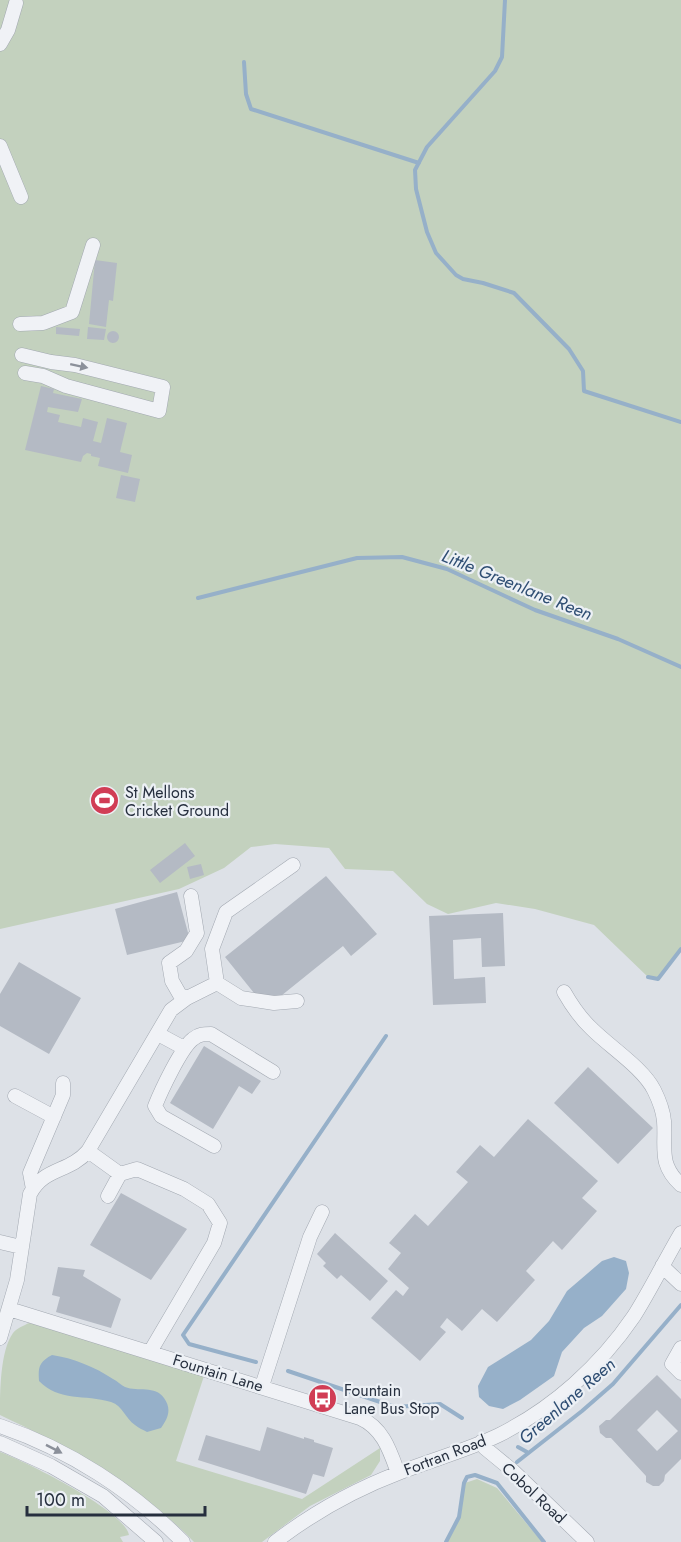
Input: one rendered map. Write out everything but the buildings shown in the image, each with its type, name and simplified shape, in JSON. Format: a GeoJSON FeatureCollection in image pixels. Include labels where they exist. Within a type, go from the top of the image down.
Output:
{"type":"FeatureCollection","features":[{"type":"Feature","properties":{"kind":"street"},"geometry":{"type":"LineString","coordinates":[[0,44],[8,30],[16,3]]}},
{"type":"Feature","properties":{"kind":"street"},"geometry":{"type":"LineString","coordinates":[[0,146],[6,178],[21,197]]}},
{"type":"Feature","properties":{"kind":"street"},"geometry":{"type":"LineString","coordinates":[[20,324],[43,323],[72,312],[93,245]]}},
{"type":"Feature","properties":{"kind":"street"},"geometry":{"type":"LineString","coordinates":[[22,355],[75,365],[163,387],[159,411],[66,386],[43,376],[25,374]]}},
{"type":"Feature","properties":{"kind":"street"},"geometry":{"type":"LineString","coordinates":[[293,865],[226,912],[212,949],[217,983],[241,998],[274,1003],[297,1001]]}},
{"type":"Feature","properties":{"kind":"street"},"geometry":{"type":"LineString","coordinates":[[187,998],[180,995],[172,981],[169,963],[186,951],[197,933],[191,896]]}},
{"type":"Feature","properties":{"kind":"street"},"geometry":{"type":"LineString","coordinates":[[0,1338],[17,1280],[28,1207],[33,1189],[42,1178],[76,1163],[88,1151],[171,1010],[187,998],[217,983]]}},
{"type":"Feature","properties":{"kind":"street"},"geometry":{"type":"LineString","coordinates":[[564,992],[575,1012],[653,1087],[664,1121],[663,1148],[666,1166],[681,1185]]}},
{"type":"Feature","properties":{"kind":"street"},"geometry":{"type":"LineString","coordinates":[[158,1034],[184,1048]]}},
{"type":"Feature","properties":{"kind":"street"},"geometry":{"type":"LineString","coordinates":[[214,1146],[161,1116],[155,1106],[184,1048],[202,1034],[211,1034],[273,1072]]}},
{"type":"Feature","properties":{"kind":"street"},"geometry":{"type":"LineString","coordinates":[[33,1189],[30,1173],[63,1095],[63,1083]]}},
{"type":"Feature","properties":{"kind":"street"},"geometry":{"type":"LineString","coordinates":[[15,1096],[54,1117]]}},
{"type":"Feature","properties":{"kind":"street"},"geometry":{"type":"LineString","coordinates":[[88,1151],[120,1174]]}},
{"type":"Feature","properties":{"kind":"street"},"geometry":{"type":"LineString","coordinates":[[108,1196],[120,1174],[137,1169],[184,1189],[208,1204],[220,1223],[214,1243],[150,1352]]}},
{"type":"Feature","properties":{"kind":"street"},"geometry":{"type":"LineString","coordinates":[[262,1386],[310,1238],[322,1212]]}},
{"type":"Feature","properties":{"kind":"street","name":"Fortran Road"},"geometry":{"type":"LineString","coordinates":[[275,1542],[330,1504],[398,1473],[482,1443],[547,1406],[582,1377],[619,1336],[681,1233]]}},
{"type":"Feature","properties":{"kind":"street"},"geometry":{"type":"LineString","coordinates":[[0,1242],[21,1248]]}},
{"type":"Feature","properties":{"kind":"street"},"geometry":{"type":"LineString","coordinates":[[662,1266],[681,1284]]}},
{"type":"Feature","properties":{"kind":"street","name":"Fountain Lane"},"geometry":{"type":"LineString","coordinates":[[9,1309],[262,1386],[368,1422],[381,1434],[398,1473]]}},
{"type":"Feature","properties":{"kind":"street"},"geometry":{"type":"LineString","coordinates":[[681,1348],[672,1364],[681,1373]]}},
{"type":"Feature","properties":{"kind":"street"},"geometry":{"type":"LineString","coordinates":[[0,1426],[44,1444],[102,1476],[151,1513],[183,1542]]}},
{"type":"Feature","properties":{"kind":"street"},"geometry":{"type":"LineString","coordinates":[[0,1443],[51,1466],[103,1496],[156,1542]]}},
{"type":"Feature","properties":{"kind":"street","name":"Cobol Road"},"geometry":{"type":"LineString","coordinates":[[482,1443],[485,1449],[513,1472],[587,1542]]}},
{"type":"Feature","properties":{"kind":"green space"},"geometry":{"type":"Polygon","coordinates":[[[0,0],[681,0],[681,949],[658,979],[648,977],[594,925],[535,909],[496,903],[448,914],[427,904],[393,871],[345,869],[329,848],[275,844],[251,847],[224,868],[179,889],[0,929],[0,0]]]}},
{"type":"Feature","properties":{"kind":"green space"},"geometry":{"type":"Polygon","coordinates":[[[29,1323],[204,1376],[176,1461],[302,1499],[380,1448],[380,1461],[371,1475],[310,1506],[262,1542],[194,1542],[151,1503],[103,1470],[0,1415],[5,1350],[13,1333],[29,1323]]]}},
{"type":"Feature","properties":{"kind":"green space"},"geometry":{"type":"Polygon","coordinates":[[[0,1452],[51,1476],[93,1501],[111,1513],[129,1535],[120,1537],[123,1542],[0,1542],[0,1452]]]}},
{"type":"Feature","properties":{"kind":"green space"},"geometry":{"type":"Polygon","coordinates":[[[477,1479],[497,1488],[542,1542],[446,1542],[459,1517],[465,1483],[477,1479]]]}},
{"type":"Feature","properties":{"kind":"water"},"geometry":{"type":"Polygon","coordinates":[[[614,1257],[626,1261],[629,1273],[626,1289],[602,1316],[584,1328],[562,1352],[554,1376],[503,1409],[489,1406],[479,1397],[478,1386],[488,1367],[531,1340],[549,1321],[567,1291],[602,1261],[614,1257]]]}},
{"type":"Feature","properties":{"kind":"water"},"geometry":{"type":"Polygon","coordinates":[[[52,1355],[68,1358],[91,1367],[125,1387],[151,1390],[160,1394],[168,1410],[161,1428],[147,1432],[136,1426],[118,1406],[111,1402],[64,1395],[47,1388],[39,1381],[39,1368],[44,1360],[52,1355]]]}},
{"type":"Feature","properties":{"kind":"waterway"},"geometry":{"type":"LineString","coordinates":[[505,0],[502,57],[495,71],[427,147],[415,170],[416,189],[427,232],[436,253],[456,275],[514,293],[569,349],[583,371],[584,391],[681,422]]}},
{"type":"Feature","properties":{"kind":"waterway"},"geometry":{"type":"LineString","coordinates":[[244,62],[246,94],[251,109],[419,163]]}},
{"type":"Feature","properties":{"kind":"waterway","name":"Little Greenlane Reen"},"geometry":{"type":"LineString","coordinates":[[198,598],[357,558],[402,557],[447,569],[535,610],[618,639],[681,667]]}},
{"type":"Feature","properties":{"kind":"waterway"},"geometry":{"type":"LineString","coordinates":[[648,977],[658,979],[681,949]]}},
{"type":"Feature","properties":{"kind":"waterway"},"geometry":{"type":"LineString","coordinates":[[256,1362],[189,1344],[183,1335],[386,1036]]}},
{"type":"Feature","properties":{"kind":"waterway","name":"Greenlane Reen"},"geometry":{"type":"LineString","coordinates":[[517,1462],[613,1384],[681,1305]]}},
{"type":"Feature","properties":{"kind":"waterway"},"geometry":{"type":"LineString","coordinates":[[288,1371],[395,1407],[440,1404],[462,1418]]}},
{"type":"Feature","properties":{"kind":"waterway"},"geometry":{"type":"LineString","coordinates":[[518,1447],[527,1452]]}},
{"type":"Feature","properties":{"kind":"waterway","name":"Greenlane Reen"},"geometry":{"type":"LineString","coordinates":[[446,1542],[459,1517],[464,1483],[467,1477],[475,1475],[497,1483],[544,1542]]}},
{"type":"Feature","properties":{"kind":"place","name":"St Mellons Cricket Ground"},"geometry":{"type":"Point","coordinates":[104,801]}},
{"type":"Feature","properties":{"kind":"place","name":"Fountain Lane Bus Stop"},"geometry":{"type":"Point","coordinates":[323,1399]}}]}
